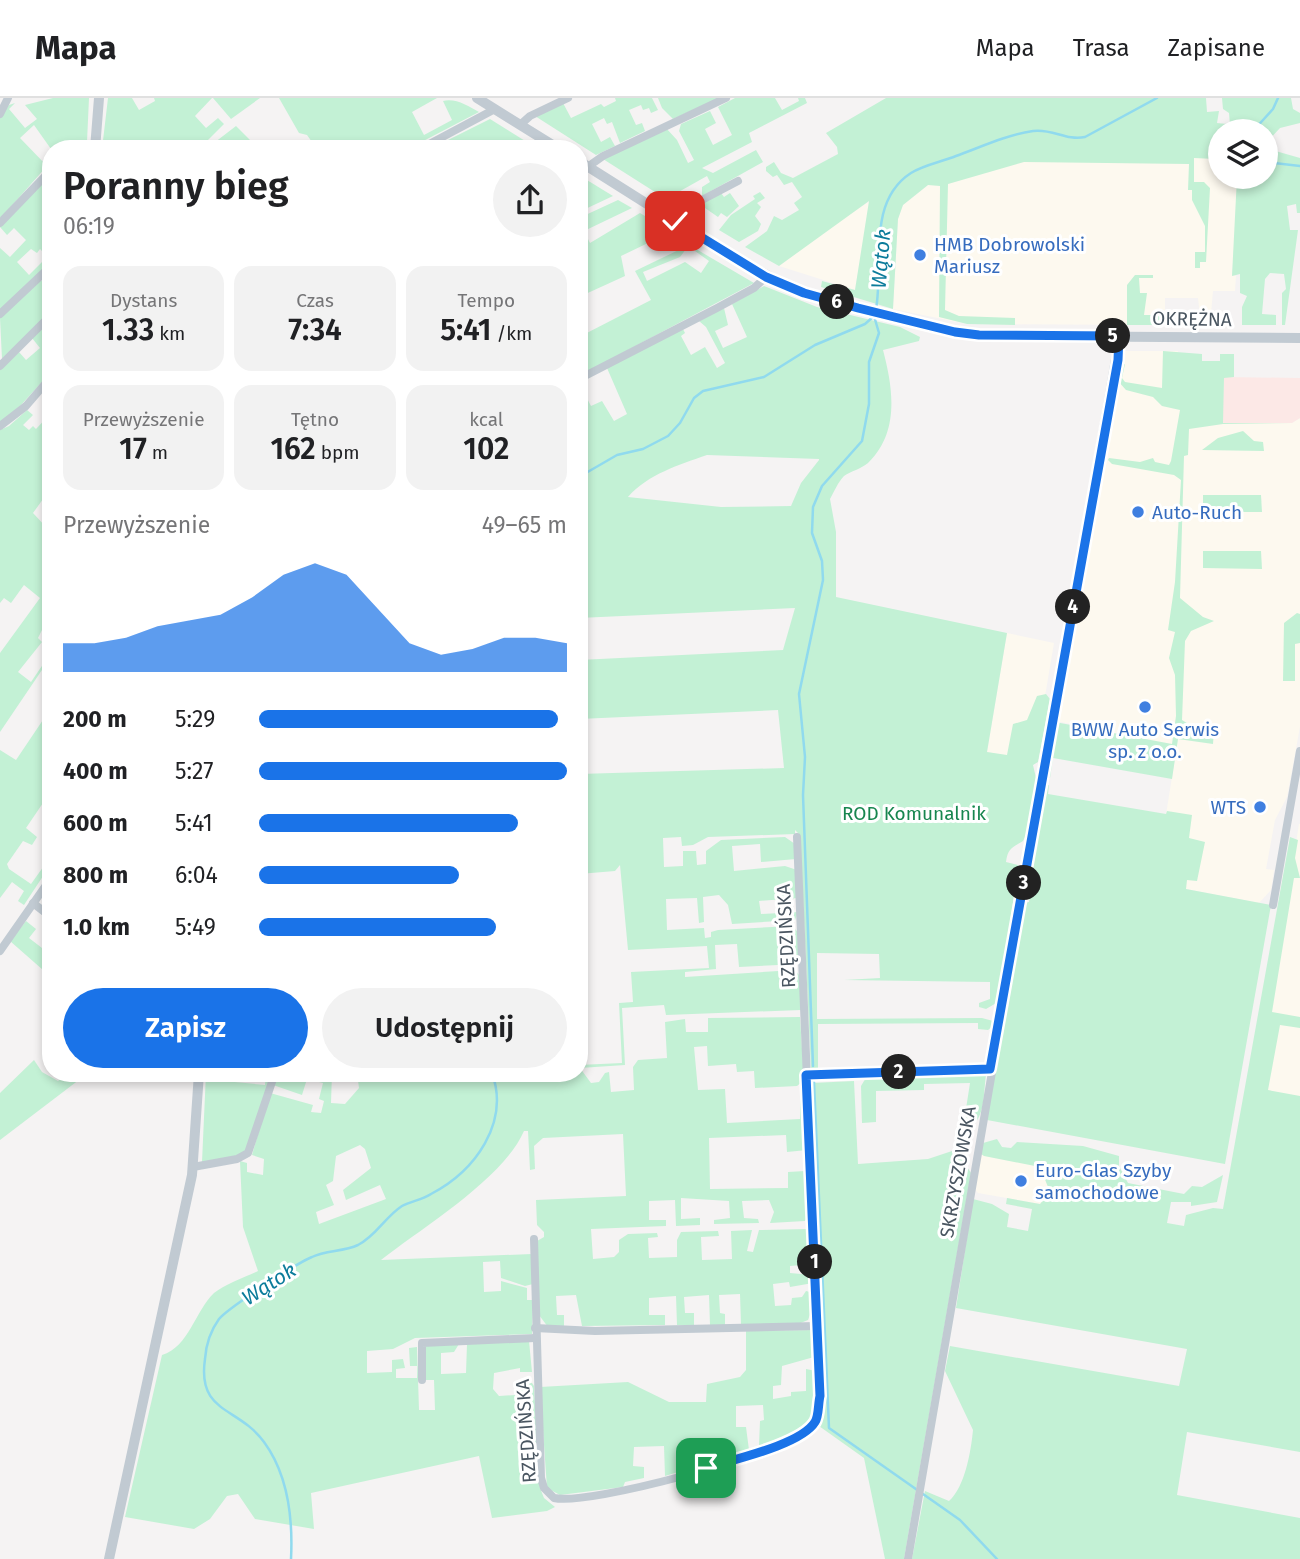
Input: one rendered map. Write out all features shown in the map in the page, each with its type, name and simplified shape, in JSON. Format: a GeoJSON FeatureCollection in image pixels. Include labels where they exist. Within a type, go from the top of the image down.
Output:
{"type":"FeatureCollection","features":[{"type":"Feature","properties":{"kind":"street"},"geometry":{"type":"LineString","coordinates":[[0,114],[8,98]]}},
{"type":"Feature","properties":{"kind":"street"},"geometry":{"type":"LineString","coordinates":[[96,140],[99,98]]}},
{"type":"Feature","properties":{"kind":"street"},"geometry":{"type":"LineString","coordinates":[[477,98],[544,140]]}},
{"type":"Feature","properties":{"kind":"street"},"geometry":{"type":"LineString","coordinates":[[520,125],[530,116],[568,98]]}},
{"type":"Feature","properties":{"kind":"street"},"geometry":{"type":"LineString","coordinates":[[588,164],[726,98]]}},
{"type":"Feature","properties":{"kind":"street"},"geometry":{"type":"LineString","coordinates":[[437,140],[495,109]]}},
{"type":"Feature","properties":{"kind":"street","name":"OKRĘŻNA"},"geometry":{"type":"LineString","coordinates":[[588,170],[766,277],[797,290],[896,317],[979,335],[1300,338]]}},
{"type":"Feature","properties":{"kind":"street"},"geometry":{"type":"LineString","coordinates":[[0,223],[42,179]]}},
{"type":"Feature","properties":{"kind":"street"},"geometry":{"type":"LineString","coordinates":[[675,221],[681,211],[738,181]]}},
{"type":"Feature","properties":{"kind":"street"},"geometry":{"type":"LineString","coordinates":[[0,314],[42,274]]}},
{"type":"Feature","properties":{"kind":"street"},"geometry":{"type":"LineString","coordinates":[[588,374],[736,298],[766,277]]}},
{"type":"Feature","properties":{"kind":"street"},"geometry":{"type":"LineString","coordinates":[[0,366],[42,324]]}},
{"type":"Feature","properties":{"kind":"street","name":"SKRZYSZOWSKA"},"geometry":{"type":"LineString","coordinates":[[908,1559],[990,1069],[1118,360],[1119,336]]}},
{"type":"Feature","properties":{"kind":"street"},"geometry":{"type":"LineString","coordinates":[[0,426],[26,406],[42,387]]}},
{"type":"Feature","properties":{"kind":"street"},"geometry":{"type":"LineString","coordinates":[[1273,905],[1300,751]]}},
{"type":"Feature","properties":{"kind":"street","name":"RZĘDZIŃSKA"},"geometry":{"type":"LineString","coordinates":[[534,1239],[541,1478],[548,1494],[560,1499],[652,1483],[755,1452],[807,1431],[816,1421],[820,1396],[797,837]]}},
{"type":"Feature","properties":{"kind":"street"},"geometry":{"type":"LineString","coordinates":[[0,951],[42,890]]}},
{"type":"Feature","properties":{"kind":"street"},"geometry":{"type":"LineString","coordinates":[[33,903],[42,910]]}},
{"type":"Feature","properties":{"kind":"street"},"geometry":{"type":"LineString","coordinates":[[806,1075],[990,1069]]}},
{"type":"Feature","properties":{"kind":"street"},"geometry":{"type":"LineString","coordinates":[[109,1559],[193,1167],[198,1082]]}},
{"type":"Feature","properties":{"kind":"street"},"geometry":{"type":"LineString","coordinates":[[193,1167],[237,1159],[248,1153],[272,1082]]}},
{"type":"Feature","properties":{"kind":"street"},"geometry":{"type":"LineString","coordinates":[[535,1328],[595,1331],[817,1326]]}},
{"type":"Feature","properties":{"kind":"street"},"geometry":{"type":"LineString","coordinates":[[422,1380],[422,1343],[535,1338]]}},
{"type":"Feature","properties":{"kind":"shaded area"},"geometry":{"type":"Polygon","coordinates":[[[1208,158],[1208,189],[1238,189],[1232,275],[1236,276],[1235,291],[1213,291],[1210,325],[1200,315],[1198,298],[1165,298],[1165,325],[967,324],[893,309],[898,219],[903,205],[928,185],[948,184],[1027,159],[1208,158]]]}},
{"type":"Feature","properties":{"kind":"shaded area"},"geometry":{"type":"Polygon","coordinates":[[[870,201],[855,290],[779,266],[832,226],[870,201]]]}},
{"type":"Feature","properties":{"kind":"shaded area"},"geometry":{"type":"Polygon","coordinates":[[[1125,351],[1178,351],[1182,397],[1222,423],[1292,423],[1300,418],[1300,727],[1287,797],[1275,820],[1266,869],[1274,870],[1271,890],[1259,903],[1155,883],[1177,746],[1056,721],[1125,351]]]}},
{"type":"Feature","properties":{"kind":"shaded area"},"geometry":{"type":"Polygon","coordinates":[[[1224,377],[1300,378],[1300,418],[1292,423],[1222,423],[1224,377]]]}},
{"type":"Feature","properties":{"kind":"shaded area"},"geometry":{"type":"Polygon","coordinates":[[[1007,633],[1054,643],[1034,761],[987,752],[1007,633]]]}},
{"type":"Feature","properties":{"kind":"shaded area"},"geometry":{"type":"Polygon","coordinates":[[[1300,824],[1300,1103],[1256,1095],[1300,824]]]}},
{"type":"Feature","properties":{"kind":"shaded area"},"geometry":{"type":"Polygon","coordinates":[[[981,1154],[1064,1171],[1057,1207],[978,1193],[975,1189],[981,1154]]]}},
{"type":"Feature","properties":{"kind":"green space"},"geometry":{"type":"Polygon","coordinates":[[[53,98],[89,98],[87,140],[45,140],[34,125],[20,138],[42,161],[42,172],[0,219],[0,118],[9,105],[15,103],[9,109],[25,128],[37,119],[25,105],[53,98]]]}},
{"type":"Feature","properties":{"kind":"green space"},"geometry":{"type":"Polygon","coordinates":[[[108,98],[132,98],[139,110],[155,101],[154,98],[212,98],[195,116],[206,128],[218,118],[224,124],[208,140],[103,140],[108,98]]]}},
{"type":"Feature","properties":{"kind":"green space"},"geometry":{"type":"Polygon","coordinates":[[[213,98],[260,98],[231,119],[213,98]]]}},
{"type":"Feature","properties":{"kind":"green space"},"geometry":{"type":"Polygon","coordinates":[[[279,98],[437,98],[412,112],[424,135],[452,120],[443,101],[457,102],[479,112],[425,140],[311,140],[307,135],[299,133],[279,98]]]}},
{"type":"Feature","properties":{"kind":"green space"},"geometry":{"type":"Polygon","coordinates":[[[615,98],[652,98],[658,110],[651,113],[649,108],[643,110],[641,105],[629,110],[636,125],[642,123],[645,131],[620,143],[612,122],[607,124],[604,118],[592,124],[601,142],[610,137],[615,146],[596,155],[588,150],[588,140],[573,140],[535,116],[563,103],[571,118],[601,104],[604,107],[616,101],[615,98]]]}},
{"type":"Feature","properties":{"kind":"green space"},"geometry":{"type":"Polygon","coordinates":[[[658,98],[719,98],[673,119],[662,108],[658,98]]]}},
{"type":"Feature","properties":{"kind":"green space"},"geometry":{"type":"Polygon","coordinates":[[[735,98],[775,98],[782,110],[799,101],[798,98],[805,98],[807,103],[749,133],[752,142],[702,168],[713,173],[756,150],[763,162],[702,196],[702,187],[710,182],[707,176],[666,199],[603,159],[666,128],[677,140],[688,163],[694,160],[679,131],[681,124],[710,111],[716,123],[705,129],[713,145],[732,135],[718,107],[735,98]]]}},
{"type":"Feature","properties":{"kind":"green space"},"geometry":{"type":"Polygon","coordinates":[[[886,98],[1206,98],[1207,112],[1219,111],[1218,119],[1208,119],[1208,159],[1194,158],[1194,182],[1204,182],[1210,189],[1206,262],[1200,262],[1200,268],[1195,268],[1195,252],[1205,252],[1205,226],[1192,200],[1192,190],[1188,190],[1189,164],[1024,162],[948,184],[945,310],[959,316],[1015,318],[1015,325],[967,324],[939,317],[940,186],[928,185],[903,205],[898,219],[893,309],[821,287],[822,281],[855,290],[869,201],[779,266],[745,247],[767,231],[774,216],[782,220],[799,210],[794,203],[802,197],[792,182],[784,185],[777,175],[773,177],[766,171],[766,167],[774,162],[781,173],[793,178],[838,154],[837,147],[826,133],[886,98]]]}},
{"type":"Feature","properties":{"kind":"green space"},"geometry":{"type":"Polygon","coordinates":[[[1222,98],[1291,98],[1293,109],[1300,113],[1300,123],[1278,130],[1278,119],[1230,119],[1229,113],[1223,109],[1222,98]]]}},
{"type":"Feature","properties":{"kind":"green space"},"geometry":{"type":"Polygon","coordinates":[[[490,119],[524,140],[448,140],[490,119]]]}},
{"type":"Feature","properties":{"kind":"green space"},"geometry":{"type":"Polygon","coordinates":[[[236,126],[250,140],[218,140],[236,126]]]}},
{"type":"Feature","properties":{"kind":"green space"},"geometry":{"type":"Polygon","coordinates":[[[1278,152],[1300,158],[1300,213],[1297,213],[1296,204],[1287,206],[1290,230],[1298,230],[1285,325],[1282,325],[1282,293],[1286,289],[1284,274],[1270,273],[1265,279],[1262,314],[1276,315],[1276,325],[1242,325],[1242,307],[1247,296],[1240,293],[1240,274],[1232,276],[1236,189],[1278,189],[1278,152]]]}},
{"type":"Feature","properties":{"kind":"green space"},"geometry":{"type":"Polygon","coordinates":[[[588,181],[613,196],[588,208],[588,181]]]}},
{"type":"Feature","properties":{"kind":"green space"},"geometry":{"type":"Polygon","coordinates":[[[42,183],[42,251],[40,249],[37,253],[31,249],[17,262],[29,275],[42,262],[42,272],[0,312],[0,248],[10,257],[26,240],[14,228],[7,235],[0,227],[42,183]]]}},
{"type":"Feature","properties":{"kind":"green space"},"geometry":{"type":"Polygon","coordinates":[[[760,192],[765,198],[757,203],[761,207],[755,216],[761,224],[758,231],[739,242],[719,230],[731,215],[755,199],[753,196],[760,192]]]}},
{"type":"Feature","properties":{"kind":"green space"},"geometry":{"type":"Polygon","coordinates":[[[721,193],[724,197],[730,193],[739,206],[727,217],[721,213],[718,217],[705,208],[702,211],[695,207],[691,214],[686,211],[721,193]]]}},
{"type":"Feature","properties":{"kind":"green space"},"geometry":{"type":"Polygon","coordinates":[[[618,200],[632,208],[588,229],[588,214],[618,200]]]}},
{"type":"Feature","properties":{"kind":"green space"},"geometry":{"type":"Polygon","coordinates":[[[640,213],[671,232],[621,256],[625,276],[588,293],[588,239],[590,243],[640,213]]]}},
{"type":"Feature","properties":{"kind":"green space"},"geometry":{"type":"Polygon","coordinates":[[[689,245],[680,257],[643,272],[647,281],[685,262],[701,273],[709,261],[695,251],[696,249],[754,283],[588,371],[588,332],[651,300],[635,271],[689,245]]]}},
{"type":"Feature","properties":{"kind":"green space"},"geometry":{"type":"Polygon","coordinates":[[[1135,275],[1153,275],[1153,278],[1139,278],[1140,293],[1147,293],[1144,315],[1165,315],[1165,325],[1127,325],[1127,285],[1135,275]]]}},
{"type":"Feature","properties":{"kind":"green space"},"geometry":{"type":"Polygon","coordinates":[[[41,280],[42,321],[2,359],[0,318],[41,280]]]}},
{"type":"Feature","properties":{"kind":"green space","name":"ROD Komunalnik"},"geometry":{"type":"Polygon","coordinates":[[[764,286],[817,307],[900,327],[920,337],[919,341],[883,350],[891,394],[885,438],[868,463],[844,476],[830,499],[836,532],[836,597],[1007,633],[987,752],[1007,755],[1013,724],[1027,720],[1037,696],[1046,694],[1050,699],[1038,762],[1033,765],[1036,778],[1026,835],[1023,841],[1009,851],[1006,862],[1018,865],[1018,869],[998,1002],[986,1009],[979,1007],[979,1003],[990,999],[990,982],[844,980],[880,978],[879,954],[817,953],[817,1019],[982,1018],[993,1021],[993,1026],[988,1030],[978,1029],[978,1023],[818,1024],[818,1071],[811,1069],[800,835],[795,830],[795,834],[708,837],[693,845],[682,846],[681,837],[663,838],[664,867],[683,866],[683,851],[696,851],[697,865],[706,864],[706,851],[721,840],[785,837],[795,844],[796,859],[761,862],[760,844],[732,846],[734,871],[785,866],[797,870],[798,898],[759,901],[761,914],[798,912],[795,920],[732,924],[728,905],[719,895],[703,897],[704,922],[699,923],[697,898],[666,899],[667,930],[704,928],[705,938],[711,937],[711,932],[718,930],[792,926],[799,933],[800,964],[739,967],[737,944],[715,945],[716,969],[685,972],[685,977],[795,970],[800,976],[801,1010],[666,1015],[664,1005],[622,1008],[625,1065],[588,1067],[588,1065],[622,1063],[619,1003],[633,1002],[631,972],[709,968],[707,946],[628,950],[620,865],[615,871],[588,873],[588,774],[784,768],[778,710],[588,719],[588,660],[783,650],[795,608],[588,618],[588,400],[591,406],[602,401],[614,421],[627,414],[607,368],[683,329],[685,333],[681,336],[691,355],[705,347],[717,368],[725,363],[706,327],[699,321],[724,308],[728,325],[715,331],[723,348],[747,337],[732,304],[764,286]],[[707,455],[654,476],[628,497],[721,507],[791,506],[801,483],[819,459],[707,455]]]}},
{"type":"Feature","properties":{"kind":"green space"},"geometry":{"type":"Polygon","coordinates":[[[42,328],[42,382],[0,423],[0,370],[19,352],[26,360],[40,348],[32,338],[42,328]]]}},
{"type":"Feature","properties":{"kind":"green space"},"geometry":{"type":"Polygon","coordinates":[[[1163,351],[1202,354],[1202,361],[1220,361],[1220,354],[1234,354],[1234,377],[1224,378],[1223,423],[1292,423],[1223,424],[1189,429],[1188,455],[1184,456],[1180,598],[1203,617],[1214,621],[1191,631],[1185,641],[1182,720],[1193,727],[1214,730],[1213,744],[1178,739],[1172,779],[1053,758],[1050,778],[1046,776],[1055,722],[1172,744],[1176,716],[1175,675],[1169,658],[1175,632],[1168,630],[1175,582],[1181,480],[1174,475],[1112,464],[1108,460],[1140,462],[1153,458],[1155,462],[1169,465],[1180,410],[1162,406],[1153,397],[1126,390],[1118,381],[1122,365],[1125,364],[1122,378],[1125,382],[1162,388],[1163,351]]]}},
{"type":"Feature","properties":{"kind":"green space"},"geometry":{"type":"Polygon","coordinates":[[[27,410],[33,415],[23,425],[29,430],[33,426],[36,429],[42,423],[42,500],[33,513],[42,523],[42,630],[38,638],[42,642],[18,672],[31,682],[42,666],[42,670],[0,732],[0,653],[40,598],[24,585],[11,603],[4,598],[0,603],[0,430],[9,426],[27,410]]]}},
{"type":"Feature","properties":{"kind":"green space"},"geometry":{"type":"Polygon","coordinates":[[[1243,431],[1254,441],[1263,442],[1264,451],[1202,450],[1218,438],[1243,431]]]}},
{"type":"Feature","properties":{"kind":"green space"},"geometry":{"type":"Polygon","coordinates":[[[1203,495],[1261,495],[1262,512],[1203,512],[1203,495]]]}},
{"type":"Feature","properties":{"kind":"green space"},"geometry":{"type":"Polygon","coordinates":[[[1203,551],[1261,551],[1262,569],[1203,568],[1203,551]]]}},
{"type":"Feature","properties":{"kind":"green space"},"geometry":{"type":"Polygon","coordinates":[[[1297,613],[1300,614],[1300,643],[1295,644],[1295,681],[1283,681],[1284,623],[1297,613]]]}},
{"type":"Feature","properties":{"kind":"green space"},"geometry":{"type":"Polygon","coordinates":[[[42,721],[42,804],[26,828],[37,837],[32,845],[23,841],[7,864],[9,869],[31,884],[42,869],[42,878],[24,905],[18,901],[24,891],[12,882],[0,898],[0,750],[16,760],[42,721]]]}},
{"type":"Feature","properties":{"kind":"green space"},"geometry":{"type":"Polygon","coordinates":[[[1045,785],[1049,785],[1048,794],[1166,814],[1167,811],[1192,815],[1189,838],[1205,842],[1197,881],[1187,880],[1186,889],[1271,905],[1225,1164],[987,1120],[1024,903],[1029,902],[1030,893],[1026,891],[1045,785]]]}},
{"type":"Feature","properties":{"kind":"green space"},"geometry":{"type":"Polygon","coordinates":[[[1290,837],[1298,840],[1295,858],[1300,878],[1294,878],[1272,1012],[1300,1017],[1300,1028],[1280,1025],[1268,1090],[1300,1096],[1300,1452],[1187,1432],[1177,1495],[1300,1518],[1300,1559],[912,1559],[925,1491],[949,1501],[963,1478],[971,1448],[973,1430],[945,1371],[950,1346],[1179,1386],[1187,1349],[956,1308],[973,1199],[992,1204],[1009,1214],[1007,1227],[1028,1231],[1032,1209],[1006,1204],[1007,1198],[1040,1204],[1050,1192],[1040,1167],[984,1156],[981,1154],[983,1143],[997,1139],[1002,1147],[1011,1148],[1017,1142],[1083,1146],[1119,1156],[1119,1166],[1128,1183],[1184,1194],[1192,1186],[1202,1187],[1223,1175],[1217,1202],[1191,1206],[1191,1202],[1171,1202],[1167,1223],[1184,1226],[1186,1215],[1213,1208],[1223,1209],[1290,837]]]}},
{"type":"Feature","properties":{"kind":"green space"},"geometry":{"type":"Polygon","coordinates":[[[26,921],[36,929],[29,938],[42,948],[42,969],[10,941],[26,921]]]}},
{"type":"Feature","properties":{"kind":"green space"},"geometry":{"type":"Polygon","coordinates":[[[800,1017],[804,1080],[797,1086],[755,1088],[754,1071],[737,1072],[736,1064],[708,1066],[707,1046],[694,1047],[698,1090],[725,1089],[727,1123],[800,1119],[800,1093],[804,1094],[806,1120],[803,1123],[807,1150],[787,1152],[786,1135],[709,1138],[710,1189],[788,1188],[788,1172],[805,1171],[804,1165],[810,1185],[811,1202],[805,1221],[770,1223],[774,1212],[769,1200],[742,1201],[744,1218],[758,1219],[759,1223],[714,1224],[714,1220],[730,1218],[729,1201],[681,1198],[681,1219],[700,1218],[700,1225],[676,1226],[675,1200],[649,1201],[649,1220],[666,1220],[666,1226],[591,1229],[593,1259],[614,1257],[619,1252],[619,1240],[628,1234],[657,1233],[658,1237],[648,1238],[649,1258],[677,1257],[677,1240],[681,1232],[718,1231],[719,1236],[701,1237],[702,1260],[732,1259],[731,1231],[752,1230],[747,1251],[753,1252],[759,1230],[807,1229],[811,1231],[812,1264],[790,1266],[790,1273],[812,1275],[813,1283],[790,1287],[789,1282],[773,1284],[775,1306],[791,1305],[792,1298],[802,1297],[806,1291],[810,1292],[813,1306],[808,1320],[798,1324],[741,1324],[740,1294],[719,1295],[720,1313],[725,1314],[725,1325],[710,1325],[709,1295],[684,1297],[685,1313],[694,1313],[694,1325],[677,1325],[676,1296],[649,1298],[649,1315],[665,1315],[665,1325],[582,1326],[576,1295],[556,1296],[557,1315],[564,1315],[564,1326],[548,1327],[539,1315],[537,1241],[544,1237],[544,1232],[537,1225],[536,1200],[626,1196],[623,1134],[543,1138],[534,1146],[535,1169],[530,1170],[528,1131],[524,1131],[514,1149],[481,1184],[381,1260],[532,1254],[533,1284],[525,1286],[501,1278],[500,1261],[483,1262],[484,1292],[501,1291],[501,1281],[527,1288],[527,1300],[533,1300],[532,1334],[415,1338],[393,1349],[367,1351],[367,1373],[392,1372],[392,1360],[403,1359],[405,1368],[396,1369],[396,1378],[417,1378],[417,1366],[410,1366],[409,1348],[417,1347],[419,1410],[435,1410],[434,1380],[425,1380],[424,1345],[459,1344],[454,1352],[441,1353],[441,1374],[466,1373],[467,1344],[529,1341],[532,1372],[520,1372],[520,1368],[494,1373],[493,1389],[499,1396],[515,1395],[518,1384],[532,1383],[534,1386],[540,1488],[544,1498],[555,1507],[547,1511],[492,1518],[479,1456],[311,1493],[314,1529],[255,1519],[238,1494],[227,1496],[210,1519],[194,1529],[125,1517],[162,1355],[171,1351],[185,1337],[214,1293],[258,1271],[243,1227],[240,1161],[247,1163],[247,1172],[263,1175],[264,1159],[252,1155],[270,1093],[313,1105],[311,1112],[321,1113],[324,1101],[319,1099],[323,1083],[319,1082],[332,1082],[331,1103],[345,1104],[359,1088],[358,1082],[588,1082],[588,1079],[591,1083],[599,1082],[605,1073],[609,1072],[611,1092],[634,1090],[633,1067],[638,1060],[667,1058],[665,1022],[685,1019],[686,1032],[708,1032],[708,1018],[800,1017]],[[360,1145],[336,1156],[333,1181],[326,1185],[334,1205],[316,1212],[319,1224],[386,1199],[380,1185],[346,1200],[343,1190],[371,1168],[365,1149],[360,1145]]]}},
{"type":"Feature","properties":{"kind":"green space"},"geometry":{"type":"Polygon","coordinates":[[[34,1060],[42,1072],[42,1082],[76,1082],[0,1140],[0,1093],[34,1060]]]}},
{"type":"Feature","properties":{"kind":"green space"},"geometry":{"type":"Polygon","coordinates":[[[981,1072],[986,1075],[982,1108],[976,1122],[970,1126],[963,1128],[970,1083],[924,1084],[924,1090],[876,1091],[876,1122],[862,1123],[861,1086],[867,1076],[981,1072]]]}},
{"type":"Feature","properties":{"kind":"green space"},"geometry":{"type":"Polygon","coordinates":[[[854,1081],[858,1164],[928,1159],[967,1146],[971,1139],[966,1165],[971,1173],[904,1559],[885,1559],[864,1458],[819,1426],[822,1409],[811,1090],[812,1083],[854,1081]]]}},
{"type":"Feature","properties":{"kind":"green space"},"geometry":{"type":"Polygon","coordinates":[[[206,1082],[265,1085],[265,1082],[270,1082],[244,1155],[202,1162],[206,1082]]]}},
{"type":"Feature","properties":{"kind":"green space"},"geometry":{"type":"Polygon","coordinates":[[[274,1082],[306,1082],[302,1095],[273,1085],[274,1082]]]}},
{"type":"Feature","properties":{"kind":"green space"},"geometry":{"type":"Polygon","coordinates":[[[815,1330],[814,1357],[782,1366],[781,1385],[773,1386],[773,1399],[791,1396],[791,1392],[806,1391],[806,1369],[816,1371],[812,1416],[799,1430],[759,1446],[760,1421],[764,1420],[763,1405],[736,1406],[736,1427],[746,1427],[749,1450],[665,1476],[664,1446],[634,1447],[633,1466],[644,1467],[644,1478],[625,1482],[623,1487],[560,1495],[547,1488],[540,1387],[628,1382],[669,1402],[706,1402],[707,1384],[740,1377],[746,1370],[746,1331],[815,1330]]]}},
{"type":"Feature","properties":{"kind":"waterway","name":"Wątok"},"geometry":{"type":"LineString","coordinates":[[876,309],[882,217],[897,185],[911,173],[1023,133],[1046,131],[1085,137],[1157,98]]}},
{"type":"Feature","properties":{"kind":"waterway"},"geometry":{"type":"LineString","coordinates":[[1264,119],[1278,98]]}},
{"type":"Feature","properties":{"kind":"waterway"},"geometry":{"type":"LineString","coordinates":[[1278,163],[1300,166]]}},
{"type":"Feature","properties":{"kind":"waterway","name":"Wątok"},"geometry":{"type":"LineString","coordinates":[[588,472],[617,455],[643,449],[668,436],[680,423],[694,398],[703,391],[764,377],[815,345],[865,324],[874,316]]}},
{"type":"Feature","properties":{"kind":"waterway"},"geometry":{"type":"LineString","coordinates":[[813,1066],[803,795],[805,757],[799,694],[823,580],[822,561],[812,533],[813,507],[822,486],[862,441],[869,404],[869,362],[879,333],[874,316]]}},
{"type":"Feature","properties":{"kind":"waterway","name":"Wątok"},"geometry":{"type":"LineString","coordinates":[[291,1559],[290,1513],[279,1469],[254,1430],[222,1408],[207,1390],[204,1377],[205,1359],[211,1333],[225,1313],[278,1276],[317,1255],[358,1245],[402,1206],[428,1196],[462,1172],[485,1144],[492,1127],[496,1110],[494,1082]]}},
{"type":"Feature","properties":{"kind":"waterway"},"geometry":{"type":"LineString","coordinates":[[814,1082],[829,1428],[960,1520],[997,1559]]}},
{"type":"Feature","properties":{"kind":"place","name":"HMB Dobrowolski Mariusz"},"geometry":{"type":"Point","coordinates":[920,255]}},
{"type":"Feature","properties":{"kind":"place","name":"Auto-Ruch"},"geometry":{"type":"Point","coordinates":[1138,512]}},
{"type":"Feature","properties":{"kind":"place","name":"BWW Auto Serwis sp. z o.o."},"geometry":{"type":"Point","coordinates":[1145,707]}},
{"type":"Feature","properties":{"kind":"place","name":"WTS"},"geometry":{"type":"Point","coordinates":[1260,807]}},
{"type":"Feature","properties":{"kind":"place","name":"Euro-Glas Szyby samochodowe"},"geometry":{"type":"Point","coordinates":[1021,1181]}},
{"type":"Feature","properties":{"kind":"route"},"geometry":{"type":"LineString","coordinates":[[675,221],[766,277],[804,293],[858,308],[955,332],[979,335],[1119,336],[1118,360],[1051,718],[990,1069],[806,1075],[820,1396],[816,1421],[807,1431],[789,1441],[706,1468]]}}]}
